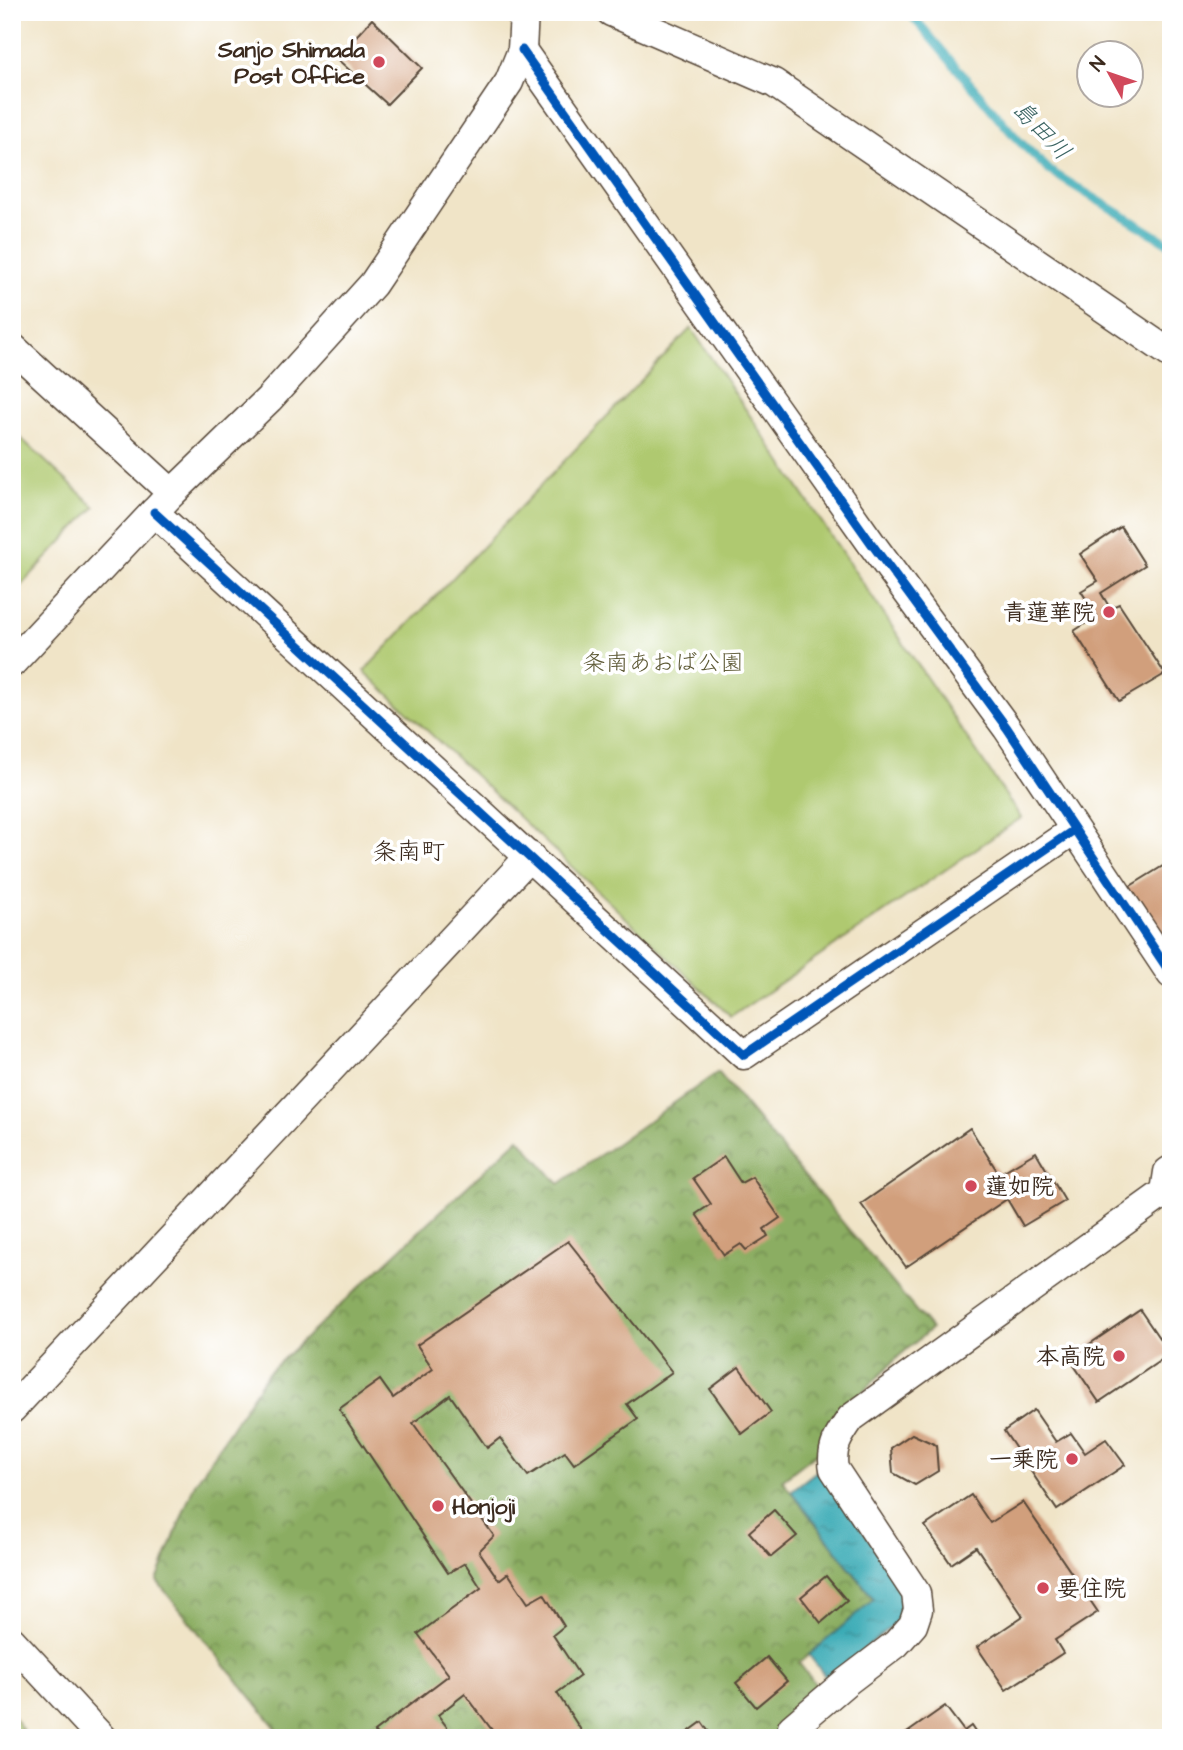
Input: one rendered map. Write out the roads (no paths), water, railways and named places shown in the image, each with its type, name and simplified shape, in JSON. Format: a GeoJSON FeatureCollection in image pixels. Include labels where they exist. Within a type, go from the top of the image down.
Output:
{"type":"FeatureCollection","features":[{"type":"Feature","properties":{"kind":"street"},"geometry":{"type":"LineString","coordinates":[[12,663],[163,502],[269,399],[373,284],[509,82],[522,50],[524,12]]}},
{"type":"Feature","properties":{"kind":"street"},"geometry":{"type":"LineString","coordinates":[[611,12],[774,83],[1171,354]]}},
{"type":"Feature","properties":{"kind":"street"},"geometry":{"type":"LineString","coordinates":[[522,50],[871,543],[1007,728],[1171,974]]}},
{"type":"Feature","properties":{"kind":"street"},"geometry":{"type":"LineString","coordinates":[[12,347],[163,502],[530,856],[744,1055],[1074,830]]}},
{"type":"Feature","properties":{"kind":"street"},"geometry":{"type":"LineString","coordinates":[[12,1409],[530,856]]}},
{"type":"Feature","properties":{"kind":"street"},"geometry":{"type":"LineString","coordinates":[[800,1738],[792,1728],[896,1644],[913,1625],[918,1610],[916,1593],[834,1469],[832,1456],[837,1437],[851,1418],[1169,1186]]}},
{"type":"Feature","properties":{"kind":"street"},"geometry":{"type":"LineString","coordinates":[[12,1641],[102,1738]]}},
{"type":"Feature","properties":{"kind":"water"},"geometry":{"type":"Polygon","coordinates":[[[818,1470],[891,1569],[904,1592],[904,1609],[900,1619],[828,1680],[809,1655],[874,1599],[791,1491],[818,1470]]]}},
{"type":"Feature","properties":{"kind":"waterway","name":"島田川"},"geometry":{"type":"LineString","coordinates":[[909,12],[1017,139],[1050,171],[1171,245]]}},
{"type":"Feature","properties":{"kind":"place","name":"Sanjo Shimada Post Office"},"geometry":{"type":"Point","coordinates":[379,62]}},
{"type":"Feature","properties":{"kind":"place","name":"青蓮華院"},"geometry":{"type":"Point","coordinates":[1109,612]}},
{"type":"Feature","properties":{"kind":"place","name":"蓮如院"},"geometry":{"type":"Point","coordinates":[971,1186]}},
{"type":"Feature","properties":{"kind":"place","name":"本高院"},"geometry":{"type":"Point","coordinates":[1119,1356]}},
{"type":"Feature","properties":{"kind":"place","name":"一乗院"},"geometry":{"type":"Point","coordinates":[1072,1459]}},
{"type":"Feature","properties":{"kind":"place","name":"Honjoji"},"geometry":{"type":"Point","coordinates":[438,1506]}},
{"type":"Feature","properties":{"kind":"place","name":"要住院"},"geometry":{"type":"Point","coordinates":[1043,1588]}},
{"type":"Feature","properties":{"kind":"district","name":"条南町"},"geometry":{"type":"Point","coordinates":[409,851]}},
{"type":"Feature","properties":{"kind":"park label","name":"条南あおば公園"},"geometry":{"type":"Point","coordinates":[663,662]}}]}
